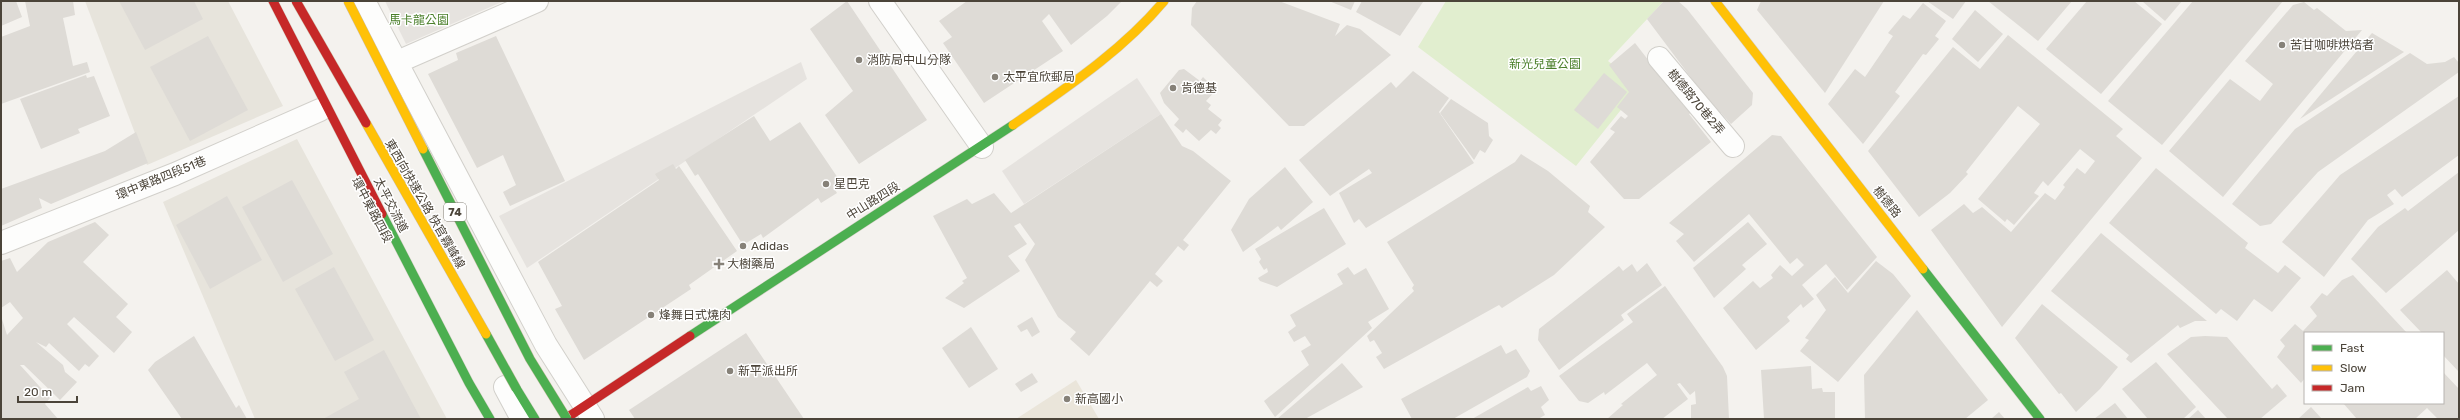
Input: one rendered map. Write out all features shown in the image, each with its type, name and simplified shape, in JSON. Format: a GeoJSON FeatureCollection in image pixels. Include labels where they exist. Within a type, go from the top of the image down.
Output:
{"type":"FeatureCollection","features":[{"type":"Feature","properties":{"kind":"main road","name":"太平交流道"},"geometry":{"type":"LineString","coordinates":[[273,1],[466,376],[490,419]]}},
{"type":"Feature","properties":{"kind":"main road","name":"東西向快速公路 快官霧峰線"},"geometry":{"type":"LineString","coordinates":[[296,1],[535,419]]}},
{"type":"Feature","properties":{"kind":"main road","name":"東西向快速公路 快官霧峰線"},"geometry":{"type":"LineString","coordinates":[[348,1],[530,359],[577,416]]}},
{"type":"Feature","properties":{"kind":"main road","name":"中山路四段"},"geometry":{"type":"LineString","coordinates":[[577,416],[773,280],[982,147],[1090,70],[1153,14],[1164,1]]}},
{"type":"Feature","properties":{"kind":"main road","name":"樹德路"},"geometry":{"type":"LineString","coordinates":[[1715,1],[2040,419]]}},
{"type":"Feature","properties":{"kind":"street","name":"環中東路四段"},"geometry":{"type":"LineString","coordinates":[[263,1],[481,419]]}},
{"type":"Feature","properties":{"kind":"street"},"geometry":{"type":"LineString","coordinates":[[305,1],[522,419]]}},
{"type":"Feature","properties":{"kind":"street"},"geometry":{"type":"LineString","coordinates":[[364,1],[395,63],[543,339],[577,416]]}},
{"type":"Feature","properties":{"kind":"street"},"geometry":{"type":"LineString","coordinates":[[395,63],[537,1]]}},
{"type":"Feature","properties":{"kind":"street"},"geometry":{"type":"LineString","coordinates":[[880,1],[982,147]]}},
{"type":"Feature","properties":{"kind":"street","name":"樹德路70巷2弄"},"geometry":{"type":"LineString","coordinates":[[1659,58],[1733,146]]}},
{"type":"Feature","properties":{"kind":"street","name":"環中東路四段51巷"},"geometry":{"type":"LineString","coordinates":[[1,243],[175,174],[320,110]]}},
{"type":"Feature","properties":{"kind":"shaded area"},"geometry":{"type":"Polygon","coordinates":[[[85,1],[228,1],[283,106],[147,165],[85,1]]]}},
{"type":"Feature","properties":{"kind":"shaded area","name":"馬卡龍公園"},"geometry":{"type":"Polygon","coordinates":[[[385,1],[504,1],[406,44],[385,1]]]}},
{"type":"Feature","properties":{"kind":"shaded area"},"geometry":{"type":"Polygon","coordinates":[[[801,62],[807,79],[527,268],[499,216],[801,62]]]}},
{"type":"Feature","properties":{"kind":"shaded area"},"geometry":{"type":"Polygon","coordinates":[[[1137,78],[1161,114],[1024,204],[1002,171],[1137,78]]]}},
{"type":"Feature","properties":{"kind":"shaded area"},"geometry":{"type":"Polygon","coordinates":[[[297,139],[447,419],[255,419],[163,202],[297,139]]]}},
{"type":"Feature","properties":{"kind":"shaded area","name":"新高國小"},"geometry":{"type":"Polygon","coordinates":[[[1076,380],[1099,419],[1016,419],[1076,380]]]}},
{"type":"Feature","properties":{"kind":"green space","name":"新光兒童公園"},"geometry":{"type":"Polygon","coordinates":[[[1446,1],[1663,2],[1608,61],[1640,86],[1576,166],[1418,47],[1446,1]]]}},
{"type":"Feature","properties":{"kind":"building"},"geometry":{"type":"Polygon","coordinates":[[[1,1],[16,1],[22,17],[1,26],[1,1]]]}},
{"type":"Feature","properties":{"kind":"building"},"geometry":{"type":"Polygon","coordinates":[[[25,1],[73,1],[75,15],[63,18],[73,66],[87,62],[90,72],[1,104],[1,37],[30,26],[25,1]]]}},
{"type":"Feature","properties":{"kind":"building"},"geometry":{"type":"Polygon","coordinates":[[[119,1],[194,1],[203,19],[145,50],[119,1]]]}},
{"type":"Feature","properties":{"kind":"building","name":"消防局中山分隊"},"geometry":{"type":"Polygon","coordinates":[[[847,1],[927,120],[859,164],[825,115],[853,91],[810,29],[847,1]]]}},
{"type":"Feature","properties":{"kind":"building","name":"太平宜欣郵局"},"geometry":{"type":"Polygon","coordinates":[[[967,1],[1122,1],[1107,16],[1071,45],[1049,14],[1042,21],[1063,51],[984,103],[943,43],[952,37],[939,21],[967,1]]]}},
{"type":"Feature","properties":{"kind":"building"},"geometry":{"type":"Polygon","coordinates":[[[1197,1],[1279,1],[1340,24],[1335,36],[1347,25],[1360,29],[1391,55],[1304,126],[1289,126],[1191,25],[1192,8],[1197,1]]]}},
{"type":"Feature","properties":{"kind":"building"},"geometry":{"type":"Polygon","coordinates":[[[1329,1],[1355,1],[1351,10],[1329,1]]]}},
{"type":"Feature","properties":{"kind":"building"},"geometry":{"type":"Polygon","coordinates":[[[1362,1],[1423,2],[1400,36],[1356,12],[1362,1]]]}},
{"type":"Feature","properties":{"kind":"building"},"geometry":{"type":"Polygon","coordinates":[[[1664,1],[1678,1],[1687,9],[1753,93],[1752,105],[1731,124],[1721,113],[1719,115],[1647,19],[1664,1]]]}},
{"type":"Feature","properties":{"kind":"building"},"geometry":{"type":"Polygon","coordinates":[[[1761,1],[1884,1],[1825,93],[1757,10],[1761,1]]]}},
{"type":"Feature","properties":{"kind":"building"},"geometry":{"type":"Polygon","coordinates":[[[1927,1],[1966,1],[1953,19],[1927,1]]]}},
{"type":"Feature","properties":{"kind":"building"},"geometry":{"type":"Polygon","coordinates":[[[1988,1],[2072,1],[2038,41],[1988,1]]]}},
{"type":"Feature","properties":{"kind":"building"},"geometry":{"type":"Polygon","coordinates":[[[2087,1],[2134,1],[2162,24],[2101,94],[2046,49],[2087,1]]]}},
{"type":"Feature","properties":{"kind":"building"},"geometry":{"type":"Polygon","coordinates":[[[2142,1],[2182,1],[2165,21],[2142,1]]]}},
{"type":"Feature","properties":{"kind":"building"},"geometry":{"type":"Polygon","coordinates":[[[2193,1],[2283,1],[2162,145],[2108,101],[2193,1]]]}},
{"type":"Feature","properties":{"kind":"building"},"geometry":{"type":"Polygon","coordinates":[[[2304,2],[2314,10],[2317,8],[2346,31],[2362,30],[2223,197],[2169,151],[2230,79],[2260,101],[2273,84],[2245,61],[2293,5],[2304,2]]]}},
{"type":"Feature","properties":{"kind":"building"},"geometry":{"type":"Polygon","coordinates":[[[1923,3],[1946,21],[1935,36],[1939,39],[1926,55],[1923,54],[1895,92],[1900,96],[1863,144],[1828,104],[1855,69],[1865,77],[1893,36],[1888,33],[1903,15],[1910,19],[1923,3]]]}},
{"type":"Feature","properties":{"kind":"building"},"geometry":{"type":"Polygon","coordinates":[[[1975,10],[2003,34],[1978,62],[1952,39],[1975,10]]]}},
{"type":"Feature","properties":{"kind":"building"},"geometry":{"type":"Polygon","coordinates":[[[2372,33],[2404,52],[2300,119],[2372,33]]]}},
{"type":"Feature","properties":{"kind":"building"},"geometry":{"type":"Polygon","coordinates":[[[2008,35],[2123,129],[2116,136],[2142,158],[2002,327],[1931,230],[1964,204],[1973,213],[1982,207],[2011,232],[2045,193],[2055,200],[2065,187],[2063,185],[2077,168],[2085,174],[2095,161],[2080,149],[2048,186],[2043,181],[2034,193],[2039,196],[2014,225],[2007,219],[2005,222],[1978,199],[2040,124],[2018,106],[1966,172],[1968,174],[1950,193],[1919,217],[1868,151],[1953,47],[1980,69],[2008,35]]]}},
{"type":"Feature","properties":{"kind":"building"},"geometry":{"type":"Polygon","coordinates":[[[208,36],[248,110],[190,141],[150,67],[208,36]]]}},
{"type":"Feature","properties":{"kind":"building"},"geometry":{"type":"Polygon","coordinates":[[[496,36],[565,181],[510,206],[503,192],[516,185],[503,155],[477,168],[428,74],[458,60],[456,53],[496,36]]]}},
{"type":"Feature","properties":{"kind":"building"},"geometry":{"type":"Polygon","coordinates":[[[1635,43],[1684,106],[1686,105],[1692,112],[1689,114],[1711,142],[1639,199],[1624,199],[1590,162],[1615,132],[1610,129],[1621,116],[1625,119],[1628,116],[1617,107],[1629,92],[1609,65],[1635,43]]]}},
{"type":"Feature","properties":{"kind":"building"},"geometry":{"type":"Polygon","coordinates":[[[2410,53],[2427,64],[2445,62],[2454,57],[2459,63],[2459,72],[2318,172],[2271,224],[2260,226],[2232,204],[2295,129],[2410,53]]]}},
{"type":"Feature","properties":{"kind":"building"},"geometry":{"type":"Polygon","coordinates":[[[1184,69],[1200,81],[1203,77],[1216,90],[1206,101],[1211,105],[1208,109],[1222,120],[1218,125],[1221,128],[1216,134],[1211,130],[1199,141],[1186,129],[1183,133],[1174,125],[1179,119],[1164,103],[1160,93],[1179,70],[1184,69]]]}},
{"type":"Feature","properties":{"kind":"building"},"geometry":{"type":"Polygon","coordinates":[[[1413,71],[1449,98],[1439,112],[1474,163],[1366,228],[1359,219],[1354,223],[1339,193],[1372,173],[1369,169],[1330,196],[1299,160],[1391,82],[1396,88],[1413,71]]]}},
{"type":"Feature","properties":{"kind":"building"},"geometry":{"type":"Polygon","coordinates":[[[1604,73],[1627,92],[1598,129],[1574,110],[1604,73]]]}},
{"type":"Feature","properties":{"kind":"building"},"geometry":{"type":"Polygon","coordinates":[[[86,75],[87,78],[94,76],[110,116],[78,129],[80,133],[41,149],[20,99],[86,75]]]}},
{"type":"Feature","properties":{"kind":"building"},"geometry":{"type":"Polygon","coordinates":[[[2459,96],[2459,155],[2402,197],[2395,189],[2387,195],[2394,204],[2368,220],[2324,277],[2282,242],[2340,175],[2459,96]]]}},
{"type":"Feature","properties":{"kind":"building"},"geometry":{"type":"Polygon","coordinates":[[[1451,99],[1488,123],[1489,136],[1493,140],[1485,153],[1480,150],[1474,160],[1440,113],[1451,99]]]}},
{"type":"Feature","properties":{"kind":"building"},"geometry":{"type":"Polygon","coordinates":[[[1161,114],[1182,146],[1193,151],[1231,181],[1183,240],[1189,245],[1184,251],[1178,246],[1155,274],[1163,281],[1157,287],[1150,281],[1089,356],[1070,339],[1076,332],[1058,317],[1025,260],[1035,244],[1020,223],[1014,226],[1027,244],[1008,256],[1020,271],[964,308],[945,298],[964,283],[962,281],[967,278],[933,216],[967,199],[972,204],[994,193],[1011,213],[1161,114]]]}},
{"type":"Feature","properties":{"kind":"building"},"geometry":{"type":"Polygon","coordinates":[[[754,116],[770,141],[800,122],[840,181],[833,187],[837,193],[821,203],[818,198],[763,238],[761,234],[743,245],[698,174],[695,176],[685,160],[754,116]]]}},
{"type":"Feature","properties":{"kind":"building"},"geometry":{"type":"Polygon","coordinates":[[[136,132],[148,163],[51,204],[39,198],[42,208],[1,226],[1,189],[105,151],[136,132]]]}},
{"type":"Feature","properties":{"kind":"building"},"geometry":{"type":"Polygon","coordinates":[[[1772,135],[1781,136],[1877,257],[1847,290],[1826,264],[1802,285],[1814,299],[1803,308],[1801,304],[1787,317],[1790,321],[1756,350],[1723,308],[1753,281],[1760,288],[1773,278],[1771,275],[1780,265],[1792,276],[1804,265],[1797,258],[1790,264],[1749,214],[1694,262],[1676,241],[1684,234],[1669,223],[1772,135]]]}},
{"type":"Feature","properties":{"kind":"building"},"geometry":{"type":"Polygon","coordinates":[[[1521,154],[1548,171],[1590,206],[1588,212],[1605,227],[1554,275],[1502,308],[1499,305],[1384,369],[1376,357],[1382,353],[1374,340],[1370,342],[1367,336],[1414,291],[1412,288],[1414,285],[1387,242],[1515,162],[1521,154]]]}},
{"type":"Feature","properties":{"kind":"building"},"geometry":{"type":"Polygon","coordinates":[[[673,164],[676,169],[679,166],[737,251],[689,285],[691,289],[584,360],[555,309],[562,306],[538,262],[659,180],[655,174],[673,164]]]}},
{"type":"Feature","properties":{"kind":"building"},"geometry":{"type":"Polygon","coordinates":[[[1285,167],[1313,202],[1281,230],[1278,226],[1243,252],[1231,230],[1249,199],[1285,167]]]}},
{"type":"Feature","properties":{"kind":"building"},"geometry":{"type":"Polygon","coordinates":[[[2156,168],[2248,243],[2245,248],[2278,273],[2285,265],[2301,278],[2272,312],[2254,299],[2237,321],[2221,309],[2216,314],[2109,223],[2156,168]]]}},
{"type":"Feature","properties":{"kind":"building"},"geometry":{"type":"Polygon","coordinates":[[[2459,172],[2459,230],[2386,293],[2351,259],[2378,227],[2405,208],[2408,211],[2459,172]]]}},
{"type":"Feature","properties":{"kind":"building"},"geometry":{"type":"Polygon","coordinates":[[[292,180],[333,254],[283,282],[242,207],[292,180]]]}},
{"type":"Feature","properties":{"kind":"building"},"geometry":{"type":"Polygon","coordinates":[[[227,196],[262,260],[210,289],[176,225],[227,196]]]}},
{"type":"Feature","properties":{"kind":"building"},"geometry":{"type":"Polygon","coordinates":[[[1324,208],[1346,244],[1277,287],[1260,281],[1258,278],[1268,272],[1267,268],[1264,270],[1259,262],[1261,259],[1255,249],[1324,208]]]}},
{"type":"Feature","properties":{"kind":"building"},"geometry":{"type":"Polygon","coordinates":[[[95,222],[109,235],[83,262],[128,304],[116,317],[132,332],[114,353],[74,317],[67,324],[99,356],[89,367],[85,364],[79,371],[49,343],[46,347],[36,342],[63,365],[65,372],[77,382],[60,400],[24,365],[20,365],[50,398],[45,404],[58,419],[1,419],[1,316],[7,335],[23,318],[10,302],[1,308],[1,261],[10,258],[17,272],[48,242],[95,222]]]}},
{"type":"Feature","properties":{"kind":"building"},"geometry":{"type":"Polygon","coordinates":[[[1748,222],[1767,244],[1742,265],[1746,269],[1714,298],[1693,268],[1748,222]]]}},
{"type":"Feature","properties":{"kind":"building"},"geometry":{"type":"Polygon","coordinates":[[[2101,233],[2207,321],[2195,321],[2180,328],[2178,325],[2131,363],[2126,359],[2129,355],[2051,291],[2101,233]]]}},
{"type":"Feature","properties":{"kind":"building"},"geometry":{"type":"Polygon","coordinates":[[[1876,261],[1893,274],[1911,296],[1838,382],[1800,351],[1809,340],[1805,338],[1826,310],[1816,295],[1835,277],[1848,293],[1876,261]]]}},
{"type":"Feature","properties":{"kind":"building"},"geometry":{"type":"Polygon","coordinates":[[[1647,263],[1662,285],[1621,315],[1624,320],[1559,370],[1538,340],[1539,329],[1619,266],[1623,271],[1632,264],[1637,272],[1647,263]]]}},
{"type":"Feature","properties":{"kind":"building"},"geometry":{"type":"Polygon","coordinates":[[[334,267],[374,340],[335,361],[295,289],[334,267]]]}},
{"type":"Feature","properties":{"kind":"building"},"geometry":{"type":"Polygon","coordinates":[[[1348,267],[1354,275],[1366,268],[1389,309],[1368,322],[1372,328],[1275,417],[1264,401],[1309,365],[1301,351],[1311,345],[1305,336],[1294,342],[1288,332],[1296,326],[1290,315],[1343,284],[1337,274],[1348,267]]]}},
{"type":"Feature","properties":{"kind":"building"},"geometry":{"type":"Polygon","coordinates":[[[2447,270],[2459,284],[2459,372],[2444,356],[2444,332],[2421,332],[2400,310],[2447,270]]]}},
{"type":"Feature","properties":{"kind":"building"},"geometry":{"type":"Polygon","coordinates":[[[2353,275],[2406,332],[2304,332],[2304,379],[2301,383],[2277,357],[2285,346],[2280,340],[2295,324],[2303,331],[2317,316],[2310,307],[2322,293],[2327,296],[2342,280],[2353,275]]]}},
{"type":"Feature","properties":{"kind":"building"},"geometry":{"type":"Polygon","coordinates":[[[1665,286],[1723,367],[1727,376],[1729,419],[1691,419],[1691,405],[1696,404],[1695,391],[1690,395],[1680,383],[1677,384],[1688,399],[1662,419],[1607,419],[1623,405],[1621,404],[1657,375],[1647,363],[1605,395],[1604,392],[1588,403],[1579,401],[1559,376],[1633,322],[1627,314],[1665,286]]]}},
{"type":"Feature","properties":{"kind":"building"},"geometry":{"type":"Polygon","coordinates":[[[2042,304],[2118,367],[2100,389],[2076,412],[2061,393],[2059,394],[2015,338],[2042,304]]]}},
{"type":"Feature","properties":{"kind":"building"},"geometry":{"type":"Polygon","coordinates":[[[1917,310],[1988,400],[1965,419],[1865,419],[1864,375],[1917,310]]]}},
{"type":"Feature","properties":{"kind":"building"},"geometry":{"type":"Polygon","coordinates":[[[1032,317],[1040,332],[1032,337],[1027,329],[1021,332],[1017,326],[1032,317]]]}},
{"type":"Feature","properties":{"kind":"building"},"geometry":{"type":"Polygon","coordinates":[[[971,327],[998,369],[969,388],[942,348],[971,327]]]}},
{"type":"Feature","properties":{"kind":"building","name":"新平派出所"},"geometry":{"type":"Polygon","coordinates":[[[746,333],[804,419],[635,419],[629,410],[746,333]]]}},
{"type":"Feature","properties":{"kind":"building"},"geometry":{"type":"Polygon","coordinates":[[[194,336],[236,408],[239,405],[247,419],[182,419],[148,370],[155,362],[194,336]]]}},
{"type":"Feature","properties":{"kind":"building"},"geometry":{"type":"Polygon","coordinates":[[[2191,337],[2227,337],[2272,389],[2277,384],[2287,396],[2260,419],[2228,419],[2167,354],[2191,337]]]}},
{"type":"Feature","properties":{"kind":"building"},"geometry":{"type":"Polygon","coordinates":[[[1501,345],[1506,354],[1516,349],[1530,371],[1527,377],[1453,419],[1412,419],[1401,399],[1501,345]]]}},
{"type":"Feature","properties":{"kind":"building"},"geometry":{"type":"Polygon","coordinates":[[[384,350],[421,419],[323,419],[359,399],[344,372],[384,350]]]}},
{"type":"Feature","properties":{"kind":"building"},"geometry":{"type":"Polygon","coordinates":[[[2156,362],[2196,407],[2183,419],[2148,419],[2122,389],[2156,362]]]}},
{"type":"Feature","properties":{"kind":"building"},"geometry":{"type":"Polygon","coordinates":[[[1342,363],[1363,387],[1305,419],[1277,419],[1342,363]]]}},
{"type":"Feature","properties":{"kind":"building"},"geometry":{"type":"Polygon","coordinates":[[[1811,366],[1812,389],[1822,388],[1823,392],[1835,392],[1835,419],[1764,419],[1761,370],[1811,366]]]}},
{"type":"Feature","properties":{"kind":"building"},"geometry":{"type":"Polygon","coordinates":[[[1032,373],[1038,382],[1021,392],[1015,384],[1032,373]]]}},
{"type":"Feature","properties":{"kind":"building"},"geometry":{"type":"Polygon","coordinates":[[[2444,373],[2459,389],[2459,419],[2438,419],[2427,408],[2415,419],[2357,419],[2344,404],[2444,404],[2444,373]]]}},
{"type":"Feature","properties":{"kind":"building"},"geometry":{"type":"Polygon","coordinates":[[[1541,386],[1549,400],[1541,407],[1545,415],[1538,419],[1472,419],[1528,387],[1531,391],[1541,386]]]}},
{"type":"Feature","properties":{"kind":"building"},"geometry":{"type":"Polygon","coordinates":[[[2115,403],[2128,419],[2094,419],[2115,403]]]}},
{"type":"Feature","properties":{"kind":"building"},"geometry":{"type":"Polygon","coordinates":[[[2311,407],[2322,419],[2298,419],[2311,407]]]}},
{"type":"Feature","properties":{"kind":"building"},"geometry":{"type":"Polygon","coordinates":[[[2198,410],[2206,419],[2188,419],[2198,410]]]}},
{"type":"Feature","properties":{"kind":"building"},"geometry":{"type":"Polygon","coordinates":[[[1999,412],[2005,419],[1991,419],[1999,412]]]}},
{"type":"Feature","properties":{"kind":"traffic: fast"},"geometry":{"type":"LineString","coordinates":[[690,336],[1013,125]]}},
{"type":"Feature","properties":{"kind":"traffic: fast"},"geometry":{"type":"LineString","coordinates":[[423,149],[530,359],[567,419]]}},
{"type":"Feature","properties":{"kind":"traffic: fast"},"geometry":{"type":"LineString","coordinates":[[382,214],[469,383],[490,419]]}},
{"type":"Feature","properties":{"kind":"traffic: fast"},"geometry":{"type":"LineString","coordinates":[[1923,269],[2040,419]]}},
{"type":"Feature","properties":{"kind":"traffic: fast"},"geometry":{"type":"LineString","coordinates":[[486,334],[516,388]]}},
{"type":"Feature","properties":{"kind":"traffic: fast"},"geometry":{"type":"LineString","coordinates":[[516,388],[535,419]]}},
{"type":"Feature","properties":{"kind":"traffic: slow"},"geometry":{"type":"LineString","coordinates":[[348,1],[423,149]]}},
{"type":"Feature","properties":{"kind":"traffic: slow"},"geometry":{"type":"LineString","coordinates":[[1013,125],[1093,68],[1130,36],[1164,1]]}},
{"type":"Feature","properties":{"kind":"traffic: slow"},"geometry":{"type":"LineString","coordinates":[[1715,1],[1923,269]]}},
{"type":"Feature","properties":{"kind":"traffic: slow"},"geometry":{"type":"LineString","coordinates":[[366,123],[486,334]]}},
{"type":"Feature","properties":{"kind":"traffic: jam"},"geometry":{"type":"LineString","coordinates":[[273,1],[382,214]]}},
{"type":"Feature","properties":{"kind":"traffic: jam"},"geometry":{"type":"LineString","coordinates":[[296,1],[366,123]]}},
{"type":"Feature","properties":{"kind":"traffic: jam"},"geometry":{"type":"LineString","coordinates":[[565,419],[690,336]]}},
{"type":"Feature","properties":{"kind":"place","name":"苦甘咖啡烘焙者"},"geometry":{"type":"Point","coordinates":[2282,45]}},
{"type":"Feature","properties":{"kind":"place","name":"消防局中山分隊"},"geometry":{"type":"Point","coordinates":[859,60]}},
{"type":"Feature","properties":{"kind":"place","name":"太平宜欣郵局"},"geometry":{"type":"Point","coordinates":[995,77]}},
{"type":"Feature","properties":{"kind":"place","name":"肯德基"},"geometry":{"type":"Point","coordinates":[1173,88]}},
{"type":"Feature","properties":{"kind":"place","name":"星巴克"},"geometry":{"type":"Point","coordinates":[826,184]}},
{"type":"Feature","properties":{"kind":"place","name":"Adidas"},"geometry":{"type":"Point","coordinates":[743,246]}},
{"type":"Feature","properties":{"kind":"place","name":"大樹藥局"},"geometry":{"type":"Point","coordinates":[719,264]}},
{"type":"Feature","properties":{"kind":"place","name":"烽舞日式燒肉"},"geometry":{"type":"Point","coordinates":[651,315]}},
{"type":"Feature","properties":{"kind":"place","name":"新平派出所"},"geometry":{"type":"Point","coordinates":[730,371]}},
{"type":"Feature","properties":{"kind":"place","name":"新高國小"},"geometry":{"type":"Point","coordinates":[1067,399]}}]}
